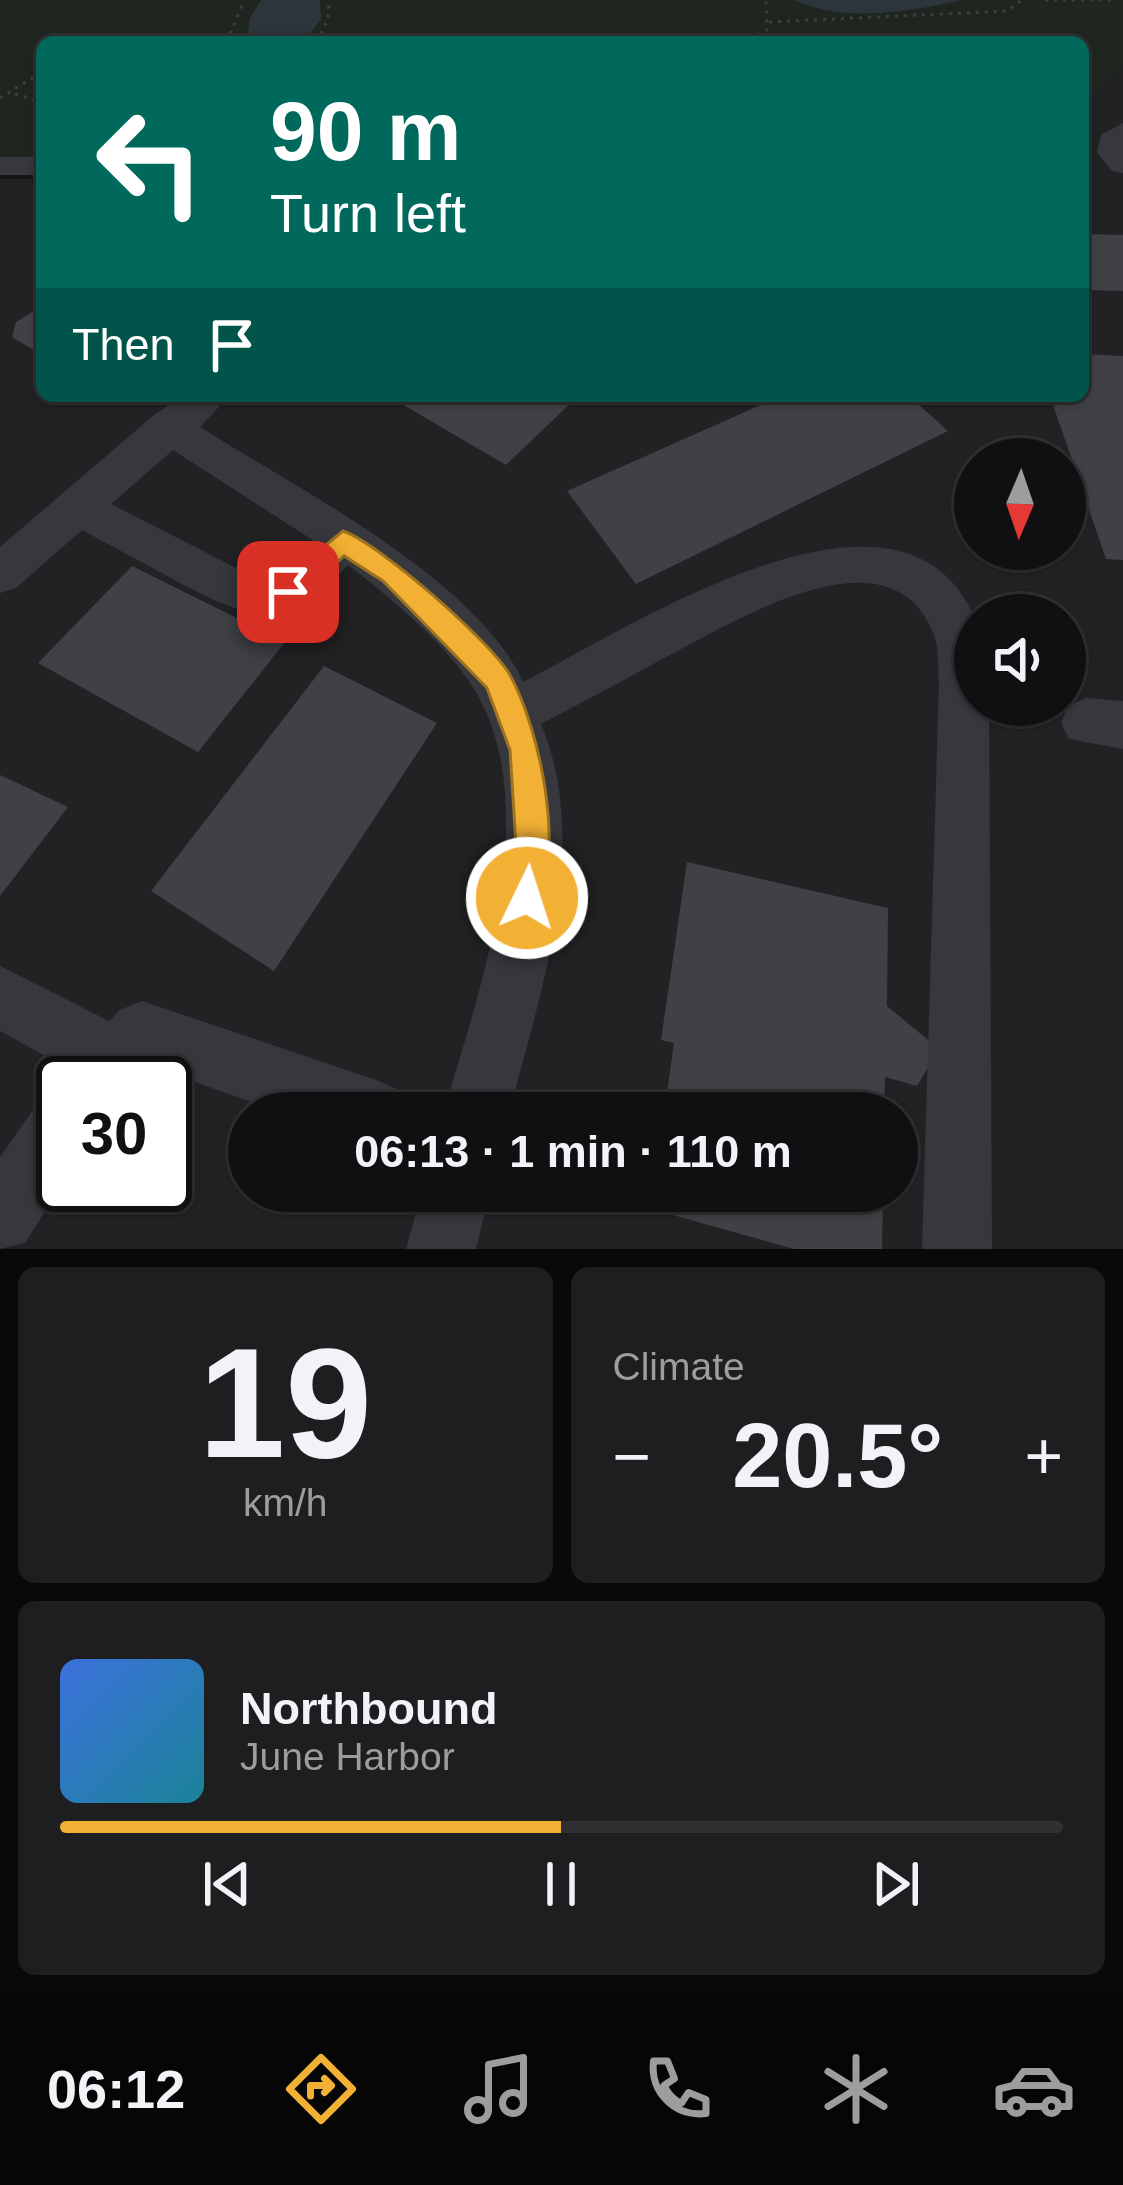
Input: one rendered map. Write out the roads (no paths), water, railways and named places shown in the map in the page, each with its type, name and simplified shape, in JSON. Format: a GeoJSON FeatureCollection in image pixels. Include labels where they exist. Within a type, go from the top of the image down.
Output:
{"type":"FeatureCollection","features":[{"type":"Feature","properties":{"kind":"street"},"geometry":{"type":"LineString","coordinates":[[1089,172],[1123,168],[1112,152],[1112,141],[1123,132]]}},
{"type":"Feature","properties":{"kind":"street"},"geometry":{"type":"LineString","coordinates":[[0,166],[36,166]]}},
{"type":"Feature","properties":{"kind":"street"},"geometry":{"type":"LineString","coordinates":[[0,574],[189,411],[343,541],[392,573],[498,680],[525,750],[533,861],[515,971],[482,1092]]}},
{"type":"Feature","properties":{"kind":"street"},"geometry":{"type":"LineString","coordinates":[[75,506],[244,594],[266,598],[298,587],[343,541]]}},
{"type":"Feature","properties":{"kind":"street"},"geometry":{"type":"LineString","coordinates":[[511,714],[771,579],[829,566],[865,565],[913,576],[939,599],[958,632],[964,684],[957,1249]]}},
{"type":"Feature","properties":{"kind":"street"},"geometry":{"type":"LineString","coordinates":[[0,998],[84,1056]]}},
{"type":"Feature","properties":{"kind":"street"},"geometry":{"type":"LineString","coordinates":[[121,1056],[142,1032],[315,1092]]}},
{"type":"Feature","properties":{"kind":"street"},"geometry":{"type":"LineString","coordinates":[[0,1218],[36,1164]]}},
{"type":"Feature","properties":{"kind":"street"},"geometry":{"type":"LineString","coordinates":[[442,1249],[451,1212]]}}]}
